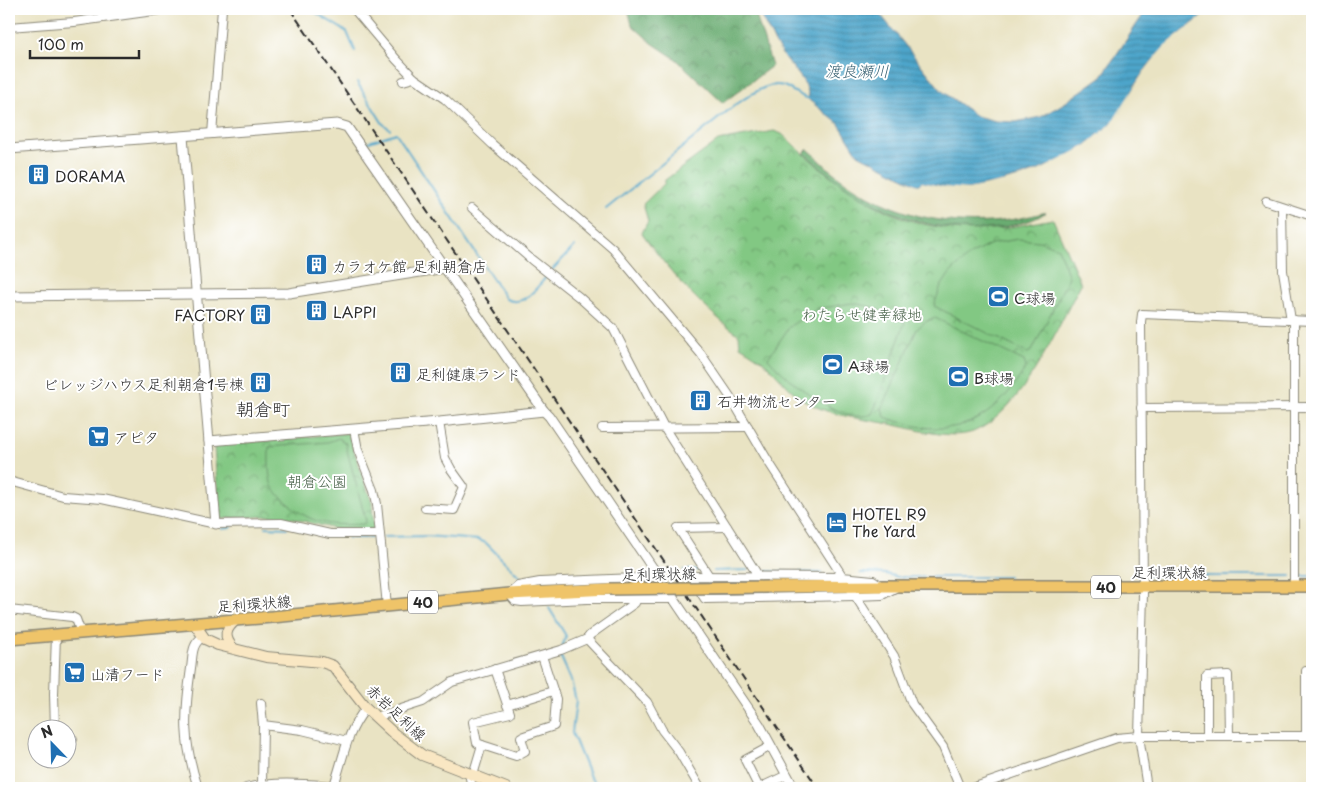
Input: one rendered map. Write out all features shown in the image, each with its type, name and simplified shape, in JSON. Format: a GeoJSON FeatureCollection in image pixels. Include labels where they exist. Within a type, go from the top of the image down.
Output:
{"type":"FeatureCollection","features":[{"type":"Feature","properties":{"kind":"main road","name":"足利環状線"},"geometry":{"type":"LineString","coordinates":[[9,639],[509,594],[610,589],[767,587],[845,582],[881,586],[1312,586]]}},
{"type":"Feature","properties":{"kind":"main road"},"geometry":{"type":"LineString","coordinates":[[233,648],[227,640],[226,632],[236,620]]}},
{"type":"Feature","properties":{"kind":"main road"},"geometry":{"type":"LineString","coordinates":[[194,623],[202,637]]}},
{"type":"Feature","properties":{"kind":"main road","name":"赤岩足利線"},"geometry":{"type":"LineString","coordinates":[[202,637],[210,642],[266,656],[328,664],[337,671],[366,708],[393,733],[422,755],[473,774],[501,787]]}},
{"type":"Feature","properties":{"kind":"street"},"geometry":{"type":"LineString","coordinates":[[9,28],[74,22],[126,12],[168,9]]}},
{"type":"Feature","properties":{"kind":"street"},"geometry":{"type":"LineString","coordinates":[[212,134],[222,9]]}},
{"type":"Feature","properties":{"kind":"street"},"geometry":{"type":"LineString","coordinates":[[354,9],[414,78],[445,99],[492,144],[614,249],[701,354],[731,398],[845,582],[894,656],[912,704],[943,747],[960,788]]}},
{"type":"Feature","properties":{"kind":"street"},"geometry":{"type":"LineString","coordinates":[[403,81],[414,78]]}},
{"type":"Feature","properties":{"kind":"street"},"geometry":{"type":"LineString","coordinates":[[9,149],[337,124],[347,128],[554,423],[759,724],[794,788]]}},
{"type":"Feature","properties":{"kind":"street"},"geometry":{"type":"LineString","coordinates":[[183,137],[216,524]]}},
{"type":"Feature","properties":{"kind":"street"},"geometry":{"type":"LineString","coordinates":[[1266,201],[1312,216]]}},
{"type":"Feature","properties":{"kind":"street"},"geometry":{"type":"LineString","coordinates":[[1282,207],[1283,271],[1292,320],[1294,586]]}},
{"type":"Feature","properties":{"kind":"street"},"geometry":{"type":"LineString","coordinates":[[472,208],[532,260],[580,297],[613,328],[665,428],[759,577]]}},
{"type":"Feature","properties":{"kind":"street"},"geometry":{"type":"LineString","coordinates":[[9,296],[289,293],[445,268]]}},
{"type":"Feature","properties":{"kind":"street"},"geometry":{"type":"LineString","coordinates":[[1146,788],[1139,736],[1143,594],[1142,314],[1312,321]]}},
{"type":"Feature","properties":{"kind":"street"},"geometry":{"type":"LineString","coordinates":[[1141,408],[1312,407]]}},
{"type":"Feature","properties":{"kind":"street"},"geometry":{"type":"LineString","coordinates":[[209,441],[439,422],[544,411]]}},
{"type":"Feature","properties":{"kind":"street"},"geometry":{"type":"LineString","coordinates":[[425,508],[454,510],[464,486],[445,458],[439,422]]}},
{"type":"Feature","properties":{"kind":"street"},"geometry":{"type":"LineString","coordinates":[[602,428],[748,427]]}},
{"type":"Feature","properties":{"kind":"street"},"geometry":{"type":"LineString","coordinates":[[354,429],[358,450],[374,490],[387,606]]}},
{"type":"Feature","properties":{"kind":"street"},"geometry":{"type":"LineString","coordinates":[[9,481],[63,496],[102,499],[216,524],[280,522],[330,534],[379,534]]}},
{"type":"Feature","properties":{"kind":"street"},"geometry":{"type":"LineString","coordinates":[[709,576],[678,528],[727,527]]}},
{"type":"Feature","properties":{"kind":"street"},"geometry":{"type":"LineString","coordinates":[[845,582],[759,577],[690,576],[705,599],[855,596],[882,594],[899,586]]}},
{"type":"Feature","properties":{"kind":"street"},"geometry":{"type":"LineString","coordinates":[[659,577],[540,582],[518,586],[509,594],[515,601],[522,602],[637,598],[673,599]]}},
{"type":"Feature","properties":{"kind":"street"},"geometry":{"type":"LineString","coordinates":[[376,717],[423,702],[452,682],[561,650],[587,639],[635,603],[637,598]]}},
{"type":"Feature","properties":{"kind":"street"},"geometry":{"type":"LineString","coordinates":[[9,610],[72,617],[76,619],[81,633]]}},
{"type":"Feature","properties":{"kind":"street"},"geometry":{"type":"LineString","coordinates":[[55,720],[56,635]]}},
{"type":"Feature","properties":{"kind":"street"},"geometry":{"type":"LineString","coordinates":[[198,788],[188,754],[185,723],[195,644],[202,637]]}},
{"type":"Feature","properties":{"kind":"street"},"geometry":{"type":"LineString","coordinates":[[587,639],[648,702],[662,730],[680,752],[700,788]]}},
{"type":"Feature","properties":{"kind":"street"},"geometry":{"type":"LineString","coordinates":[[495,670],[510,713],[472,722],[477,743],[516,756],[525,750],[521,737],[554,726],[556,699],[542,656]]}},
{"type":"Feature","properties":{"kind":"street"},"geometry":{"type":"LineString","coordinates":[[972,788],[1117,738],[1206,735],[1309,736],[1306,671]]}},
{"type":"Feature","properties":{"kind":"street"},"geometry":{"type":"LineString","coordinates":[[1206,735],[1207,676],[1228,676],[1228,735]]}},
{"type":"Feature","properties":{"kind":"street"},"geometry":{"type":"LineString","coordinates":[[507,705],[553,691]]}},
{"type":"Feature","properties":{"kind":"street"},"geometry":{"type":"LineString","coordinates":[[262,703],[262,785]]}},
{"type":"Feature","properties":{"kind":"street"},"geometry":{"type":"LineString","coordinates":[[246,788],[287,783],[336,787],[347,741],[355,721],[366,708]]}},
{"type":"Feature","properties":{"kind":"street"},"geometry":{"type":"LineString","coordinates":[[263,725],[302,730],[347,741]]}},
{"type":"Feature","properties":{"kind":"street"},"geometry":{"type":"LineString","coordinates":[[472,788],[470,778],[482,745]]}},
{"type":"Feature","properties":{"kind":"street"},"geometry":{"type":"LineString","coordinates":[[772,746],[745,760],[759,788],[787,774]]}},
{"type":"Feature","properties":{"kind":"green space"},"geometry":{"type":"Polygon","coordinates":[[[628,9],[754,9],[772,66],[723,103],[676,59],[652,43],[632,25],[628,9]]]}},
{"type":"Feature","properties":{"kind":"green space","name":"わたらせ健幸緑地"},"geometry":{"type":"Polygon","coordinates":[[[774,131],[782,134],[852,192],[903,218],[931,226],[961,230],[1001,228],[1053,219],[1081,284],[1036,367],[1007,407],[991,422],[973,432],[954,435],[921,431],[847,416],[816,407],[796,394],[765,363],[740,346],[739,335],[698,300],[674,275],[652,247],[642,233],[648,221],[643,204],[664,184],[665,180],[718,141],[774,131]]]}},
{"type":"Feature","properties":{"kind":"green space"},"geometry":{"type":"Polygon","coordinates":[[[808,149],[835,174],[862,193],[912,214],[938,220],[991,222],[1046,212],[1026,222],[986,229],[948,228],[930,224],[877,206],[853,192],[831,177],[804,153],[808,149]]]}},
{"type":"Feature","properties":{"kind":"green space","name":"C球場"},"geometry":{"type":"Polygon","coordinates":[[[1018,239],[1039,241],[1058,248],[1069,277],[1032,351],[1027,353],[934,306],[940,288],[950,273],[970,255],[991,244],[1018,239]]]}},
{"type":"Feature","properties":{"kind":"green space","name":"A球場"},"geometry":{"type":"Polygon","coordinates":[[[852,303],[873,307],[905,322],[872,414],[860,416],[846,414],[816,399],[776,367],[768,358],[790,326],[817,309],[852,303]]]}},
{"type":"Feature","properties":{"kind":"green space","name":"B球場"},"geometry":{"type":"Polygon","coordinates":[[[935,318],[1024,361],[1026,367],[1013,387],[998,404],[983,416],[966,424],[949,428],[929,428],[885,417],[882,409],[917,329],[925,322],[935,318]]]}},
{"type":"Feature","properties":{"kind":"green space","name":"朝倉公園"},"geometry":{"type":"Polygon","coordinates":[[[348,433],[372,503],[373,530],[340,530],[291,518],[268,516],[220,519],[214,448],[218,445],[348,433]]]}},
{"type":"Feature","properties":{"kind":"green space"},"geometry":{"type":"Polygon","coordinates":[[[339,438],[345,443],[366,521],[364,524],[342,525],[314,520],[297,510],[277,493],[272,486],[269,447],[328,442],[339,438]]]}},
{"type":"Feature","properties":{"kind":"water","name":"渡良瀬川"},"geometry":{"type":"Polygon","coordinates":[[[756,9],[876,9],[942,91],[976,116],[996,121],[1015,122],[1041,117],[1102,76],[1147,9],[1212,9],[1175,38],[1158,55],[1139,79],[1115,119],[1098,136],[1071,155],[1041,169],[1009,180],[967,189],[922,182],[918,185],[858,154],[839,124],[809,100],[803,81],[780,51],[756,9]]]}},
{"type":"Feature","properties":{"kind":"pier"},"geometry":{"type":"Polygon","coordinates":[[[1214,9],[1213,11],[1159,56],[1145,74],[1112,126],[1086,148],[1038,174],[1017,181],[968,191],[944,190],[923,185],[917,188],[874,165],[918,185],[922,182],[968,189],[1016,179],[1037,172],[1085,146],[1111,124],[1143,73],[1157,55],[1166,45],[1214,9]]]}},
{"type":"Feature","properties":{"kind":"waterway"},"geometry":{"type":"LineString","coordinates":[[310,9],[347,32],[355,51]]}},
{"type":"Feature","properties":{"kind":"waterway"},"geometry":{"type":"LineString","coordinates":[[357,82],[383,124],[390,129]]}},
{"type":"Feature","properties":{"kind":"waterway"},"geometry":{"type":"LineString","coordinates":[[606,209],[735,105],[753,93],[773,85],[780,85],[811,99]]}},
{"type":"Feature","properties":{"kind":"waterway"},"geometry":{"type":"LineString","coordinates":[[366,143],[396,133],[506,299],[513,301],[524,299],[547,276]]}},
{"type":"Feature","properties":{"kind":"waterway"},"geometry":{"type":"LineString","coordinates":[[550,272],[575,246]]}},
{"type":"Feature","properties":{"kind":"waterway"},"geometry":{"type":"LineString","coordinates":[[222,529],[232,527]]}},
{"type":"Feature","properties":{"kind":"waterway"},"geometry":{"type":"LineString","coordinates":[[266,527],[287,528]]}},
{"type":"Feature","properties":{"kind":"waterway"},"geometry":{"type":"LineString","coordinates":[[383,537],[426,536],[479,540],[486,543],[521,578]]}},
{"type":"Feature","properties":{"kind":"waterway"},"geometry":{"type":"LineString","coordinates":[[348,538],[371,538]]}},
{"type":"Feature","properties":{"kind":"waterway"},"geometry":{"type":"LineString","coordinates":[[684,570],[702,570]]}},
{"type":"Feature","properties":{"kind":"waterway"},"geometry":{"type":"LineString","coordinates":[[714,571],[748,570]]}},
{"type":"Feature","properties":{"kind":"waterway"},"geometry":{"type":"LineString","coordinates":[[759,571],[821,573]]}},
{"type":"Feature","properties":{"kind":"waterway"},"geometry":{"type":"LineString","coordinates":[[860,573],[886,574],[898,577],[1008,577]]}},
{"type":"Feature","properties":{"kind":"waterway"},"geometry":{"type":"LineString","coordinates":[[1146,576],[1291,576]]}},
{"type":"Feature","properties":{"kind":"waterway"},"geometry":{"type":"LineString","coordinates":[[1297,576],[1312,576]]}},
{"type":"Feature","properties":{"kind":"waterway"},"geometry":{"type":"LineString","coordinates":[[549,608],[566,636],[562,647]]}},
{"type":"Feature","properties":{"kind":"waterway"},"geometry":{"type":"LineString","coordinates":[[561,652],[560,655],[571,680],[576,701],[572,733],[590,777],[598,788]]}},
{"type":"Feature","properties":{"kind":"railway"},"geometry":{"type":"LineString","coordinates":[[290,9],[818,788]]}},
{"type":"Feature","properties":{"kind":"place","name":"DORAMA"},"geometry":{"type":"Point","coordinates":[39,175]}},
{"type":"Feature","properties":{"kind":"place","name":"カラオケ館 足利朝倉店"},"geometry":{"type":"Point","coordinates":[316,265]}},
{"type":"Feature","properties":{"kind":"place","name":"C球場"},"geometry":{"type":"Point","coordinates":[998,297]}},
{"type":"Feature","properties":{"kind":"place","name":"LAPPI"},"geometry":{"type":"Point","coordinates":[317,311]}},
{"type":"Feature","properties":{"kind":"place","name":"FACTORY"},"geometry":{"type":"Point","coordinates":[261,314]}},
{"type":"Feature","properties":{"kind":"place","name":"A球場"},"geometry":{"type":"Point","coordinates":[832,365]}},
{"type":"Feature","properties":{"kind":"place","name":"足利健康ランド"},"geometry":{"type":"Point","coordinates":[400,373]}},
{"type":"Feature","properties":{"kind":"place","name":"B球場"},"geometry":{"type":"Point","coordinates":[958,377]}},
{"type":"Feature","properties":{"kind":"place","name":"ビレッジハウス足利朝倉1号棟"},"geometry":{"type":"Point","coordinates":[260,383]}},
{"type":"Feature","properties":{"kind":"place","name":"石井物流センター"},"geometry":{"type":"Point","coordinates":[701,400]}},
{"type":"Feature","properties":{"kind":"place","name":"アピタ"},"geometry":{"type":"Point","coordinates":[98,436]}},
{"type":"Feature","properties":{"kind":"place","name":"HOTEL R9 The Yard"},"geometry":{"type":"Point","coordinates":[836,522]}},
{"type":"Feature","properties":{"kind":"place","name":"山清フード"},"geometry":{"type":"Point","coordinates":[74,673]}},
{"type":"Feature","properties":{"kind":"district","name":"朝倉町"},"geometry":{"type":"Point","coordinates":[263,408]}}]}
